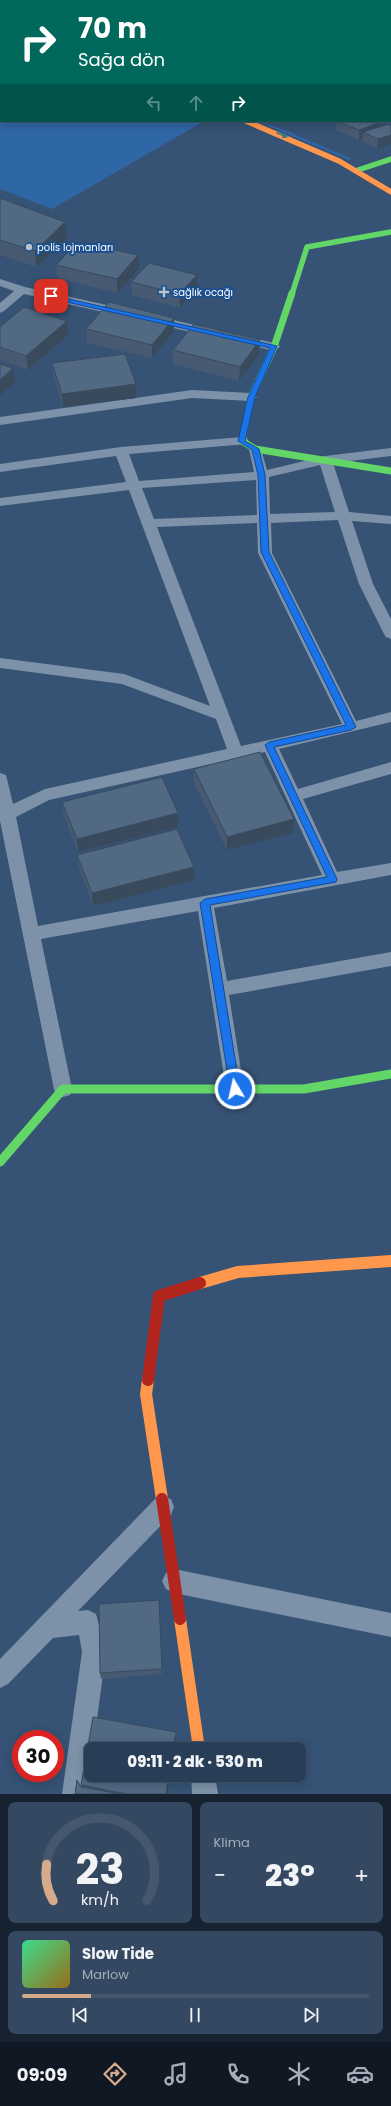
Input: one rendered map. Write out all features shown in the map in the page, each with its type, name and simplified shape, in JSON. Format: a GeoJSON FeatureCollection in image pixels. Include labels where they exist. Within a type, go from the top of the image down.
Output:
{"type":"FeatureCollection","features":[{"type":"Feature","properties":{"kind":"street"},"geometry":{"type":"LineString","coordinates":[[249,122],[307,145],[358,170],[391,192]]}},
{"type":"Feature","properties":{"kind":"street"},"geometry":{"type":"LineString","coordinates":[[358,170],[391,159]]}},
{"type":"Feature","properties":{"kind":"street"},"geometry":{"type":"LineString","coordinates":[[362,160],[380,171]]}},
{"type":"Feature","properties":{"kind":"street"},"geometry":{"type":"LineString","coordinates":[[242,441],[251,397],[274,346],[307,247],[391,232]]}},
{"type":"Feature","properties":{"kind":"street"},"geometry":{"type":"LineString","coordinates":[[0,282],[22,290],[274,346]]}},
{"type":"Feature","properties":{"kind":"street"},"geometry":{"type":"LineString","coordinates":[[0,309],[22,290]]}},
{"type":"Feature","properties":{"kind":"street"},"geometry":{"type":"LineString","coordinates":[[0,421],[192,394],[251,397]]}},
{"type":"Feature","properties":{"kind":"street"},"geometry":{"type":"LineString","coordinates":[[0,468],[121,451],[242,441],[255,449],[391,471]]}},
{"type":"Feature","properties":{"kind":"street"},"geometry":{"type":"LineString","coordinates":[[255,449],[262,475],[265,552],[351,727]]}},
{"type":"Feature","properties":{"kind":"street"},"geometry":{"type":"LineString","coordinates":[[121,451],[236,753]]}},
{"type":"Feature","properties":{"kind":"street"},"geometry":{"type":"LineString","coordinates":[[0,502],[134,485],[262,475],[325,460],[391,452]]}},
{"type":"Feature","properties":{"kind":"street"},"geometry":{"type":"LineString","coordinates":[[325,460],[366,584],[391,634]]}},
{"type":"Feature","properties":{"kind":"street"},"geometry":{"type":"LineString","coordinates":[[149,523],[344,516],[391,520]]}},
{"type":"Feature","properties":{"kind":"street"},"geometry":{"type":"LineString","coordinates":[[0,662],[124,679],[222,716]]}},
{"type":"Feature","properties":{"kind":"street"},"geometry":{"type":"LineString","coordinates":[[4,815],[45,795],[391,717]]}},
{"type":"Feature","properties":{"kind":"street"},"geometry":{"type":"LineString","coordinates":[[269,745],[332,879]]}},
{"type":"Feature","properties":{"kind":"street"},"geometry":{"type":"LineString","coordinates":[[293,796],[391,768]]}},
{"type":"Feature","properties":{"kind":"street"},"geometry":{"type":"LineString","coordinates":[[0,778],[4,815],[31,934],[63,1090]]}},
{"type":"Feature","properties":{"kind":"street"},"geometry":{"type":"LineString","coordinates":[[31,934],[391,869]]}},
{"type":"Feature","properties":{"kind":"street"},"geometry":{"type":"LineString","coordinates":[[205,903],[235,1089]]}},
{"type":"Feature","properties":{"kind":"street"},"geometry":{"type":"LineString","coordinates":[[219,990],[391,959]]}},
{"type":"Feature","properties":{"kind":"street"},"geometry":{"type":"LineString","coordinates":[[0,1162],[63,1090],[304,1089],[391,1074]]}},
{"type":"Feature","properties":{"kind":"street"},"geometry":{"type":"LineString","coordinates":[[198,1742],[146,1394],[159,1296],[238,1272],[391,1261]]}},
{"type":"Feature","properties":{"kind":"street"},"geometry":{"type":"LineString","coordinates":[[0,1676],[163,1507]]}},
{"type":"Feature","properties":{"kind":"street"},"geometry":{"type":"LineString","coordinates":[[174,1582],[391,1625]]}},
{"type":"Feature","properties":{"kind":"street"},"geometry":{"type":"LineString","coordinates":[[48,1627],[88,1622],[94,1652],[75,1794]]}},
{"type":"Feature","properties":{"kind":"street"},"geometry":{"type":"LineString","coordinates":[[204,1782],[206,1794]]}},
{"type":"Feature","properties":{"kind":"shaded area"},"geometry":{"type":"Polygon","coordinates":[[[0,122],[201,123],[52,209],[0,189],[0,122]]]}},
{"type":"Feature","properties":{"kind":"shaded area"},"geometry":{"type":"Polygon","coordinates":[[[259,122],[285,130],[352,159],[349,160],[259,122]]]}},
{"type":"Feature","properties":{"kind":"building"},"geometry":{"type":"Polygon","coordinates":[[[339,122],[379,123],[359,130],[339,122]]]}},
{"type":"Feature","properties":{"kind":"building"},"geometry":{"type":"Polygon","coordinates":[[[388,124],[391,126],[391,135],[378,139],[363,132],[388,124]]]}},
{"type":"Feature","properties":{"kind":"building"},"geometry":{"type":"Polygon","coordinates":[[[0,198],[65,222],[35,251],[0,240],[0,198]]]}},
{"type":"Feature","properties":{"kind":"building"},"geometry":{"type":"Polygon","coordinates":[[[78,242],[138,255],[117,279],[56,265],[78,242]]]}},
{"type":"Feature","properties":{"kind":"building"},"geometry":{"type":"Polygon","coordinates":[[[149,263],[197,275],[179,294],[131,282],[149,263]]]}},
{"type":"Feature","properties":{"kind":"building"},"geometry":{"type":"Polygon","coordinates":[[[109,302],[174,318],[152,345],[86,329],[109,302]]]}},
{"type":"Feature","properties":{"kind":"building"},"geometry":{"type":"Polygon","coordinates":[[[24,307],[67,321],[26,356],[0,347],[0,327],[24,307]]]}},
{"type":"Feature","properties":{"kind":"building"},"geometry":{"type":"Polygon","coordinates":[[[194,324],[260,340],[240,367],[173,350],[194,324]]]}},
{"type":"Feature","properties":{"kind":"building"},"geometry":{"type":"Polygon","coordinates":[[[125,354],[136,384],[62,394],[52,363],[125,354]]]}},
{"type":"Feature","properties":{"kind":"building"},"geometry":{"type":"Polygon","coordinates":[[[0,364],[13,368],[0,380],[0,364]]]}},
{"type":"Feature","properties":{"kind":"building"},"geometry":{"type":"Polygon","coordinates":[[[260,752],[294,819],[227,837],[194,769],[260,752]]]}},
{"type":"Feature","properties":{"kind":"building"},"geometry":{"type":"Polygon","coordinates":[[[162,777],[178,813],[77,839],[62,802],[162,777]]]}},
{"type":"Feature","properties":{"kind":"building"},"geometry":{"type":"Polygon","coordinates":[[[177,829],[194,867],[92,893],[77,855],[177,829]]]}},
{"type":"Feature","properties":{"kind":"building"},"geometry":{"type":"Polygon","coordinates":[[[159,1600],[162,1669],[100,1673],[99,1604],[159,1600]]]}},
{"type":"Feature","properties":{"kind":"building"},"geometry":{"type":"Polygon","coordinates":[[[93,1717],[176,1732],[174,1742],[89,1742],[93,1717]]]}},
{"type":"Feature","properties":{"kind":"building"},"geometry":{"type":"Polygon","coordinates":[[[84,1768],[84,1782],[168,1782],[166,1794],[127,1794],[81,1785],[84,1768]]]}},
{"type":"Feature","properties":{"kind":"building"},"geometry":{"type":"Polygon","coordinates":[[[77,1780],[81,1787],[121,1794],[75,1794],[77,1780]]]}},
{"type":"Feature","properties":{"kind":"traffic: fast"},"geometry":{"type":"LineString","coordinates":[[358,170],[391,159]]}},
{"type":"Feature","properties":{"kind":"traffic: fast"},"geometry":{"type":"LineString","coordinates":[[391,232],[307,247],[274,347],[251,397],[242,441],[255,449],[391,471]]}},
{"type":"Feature","properties":{"kind":"traffic: fast"},"geometry":{"type":"LineString","coordinates":[[0,1162],[63,1089],[304,1089],[391,1074]]}},
{"type":"Feature","properties":{"kind":"traffic: slow"},"geometry":{"type":"LineString","coordinates":[[248,122],[339,161],[391,192]]}},
{"type":"Feature","properties":{"kind":"traffic: slow"},"geometry":{"type":"LineString","coordinates":[[200,1283],[238,1272],[391,1261]]}},
{"type":"Feature","properties":{"kind":"traffic: slow"},"geometry":{"type":"LineString","coordinates":[[148,1380],[146,1394],[162,1499]]}},
{"type":"Feature","properties":{"kind":"traffic: slow"},"geometry":{"type":"LineString","coordinates":[[180,1619],[198,1742]]}},
{"type":"Feature","properties":{"kind":"traffic: jam"},"geometry":{"type":"LineString","coordinates":[[148,1380],[159,1296],[200,1283]]}},
{"type":"Feature","properties":{"kind":"traffic: jam"},"geometry":{"type":"LineString","coordinates":[[162,1499],[180,1619]]}},
{"type":"Feature","properties":{"kind":"place","name":"polis lojmanları"},"geometry":{"type":"Point","coordinates":[29,247]}},
{"type":"Feature","properties":{"kind":"place","name":"sağlık ocağı"},"geometry":{"type":"Point","coordinates":[164,292]}},
{"type":"Feature","properties":{"kind":"route"},"geometry":{"type":"LineString","coordinates":[[51,296],[274,346],[251,397],[242,441],[255,449],[262,475],[265,552],[351,727],[269,745],[332,879],[205,903],[235,1089]]}}]}
